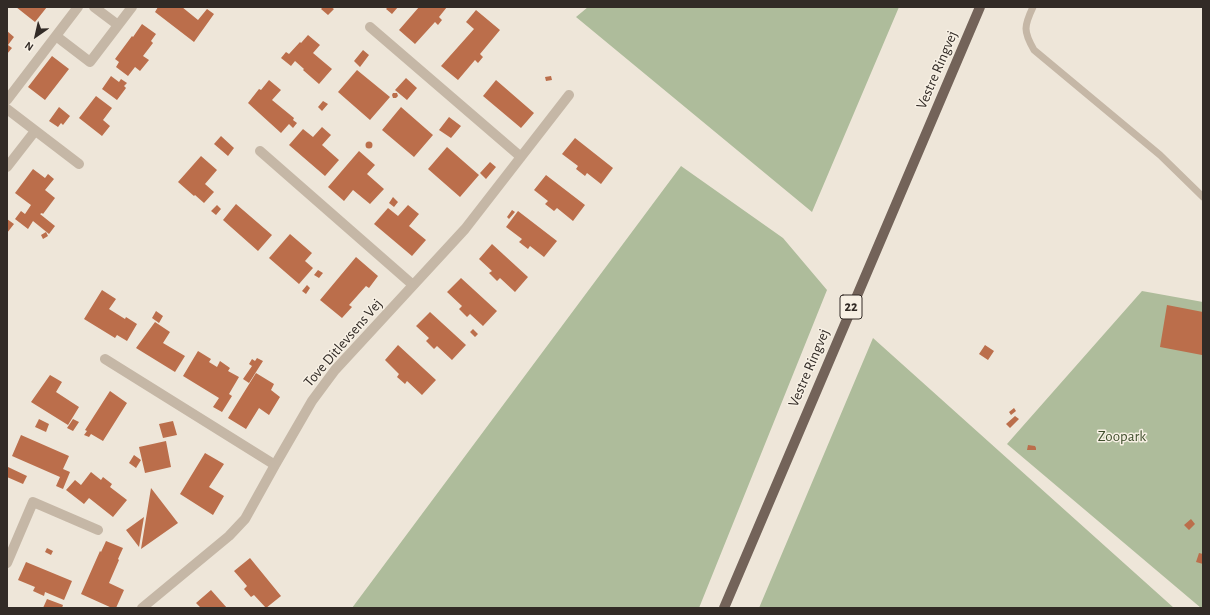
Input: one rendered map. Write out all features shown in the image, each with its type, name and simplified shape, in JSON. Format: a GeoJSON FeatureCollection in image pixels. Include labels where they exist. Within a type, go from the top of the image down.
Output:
{"type":"FeatureCollection","features":[{"type":"Feature","properties":{"kind":"main road","name":"Vestre Ringvej"},"geometry":{"type":"LineString","coordinates":[[724,608],[980,7]]}},
{"type":"Feature","properties":{"kind":"street"},"geometry":{"type":"LineString","coordinates":[[7,100],[78,7]]}},
{"type":"Feature","properties":{"kind":"street"},"geometry":{"type":"LineString","coordinates":[[94,7],[118,26]]}},
{"type":"Feature","properties":{"kind":"street"},"geometry":{"type":"LineString","coordinates":[[56,36],[90,62],[132,7]]}},
{"type":"Feature","properties":{"kind":"street"},"geometry":{"type":"LineString","coordinates":[[370,26],[521,157]]}},
{"type":"Feature","properties":{"kind":"street","name":"Tove Ditlevsens Vej"},"geometry":{"type":"LineString","coordinates":[[142,608],[229,536],[245,519],[312,402],[335,370],[465,229],[569,95]]}},
{"type":"Feature","properties":{"kind":"street"},"geometry":{"type":"LineString","coordinates":[[7,109],[79,164]]}},
{"type":"Feature","properties":{"kind":"street"},"geometry":{"type":"LineString","coordinates":[[7,167],[35,131]]}},
{"type":"Feature","properties":{"kind":"street"},"geometry":{"type":"LineString","coordinates":[[260,151],[414,285]]}},
{"type":"Feature","properties":{"kind":"street"},"geometry":{"type":"LineString","coordinates":[[105,359],[275,465]]}},
{"type":"Feature","properties":{"kind":"street"},"geometry":{"type":"LineString","coordinates":[[7,563],[33,502],[98,530]]}},
{"type":"Feature","properties":{"kind":"lane"},"geometry":{"type":"LineString","coordinates":[[1033,7],[1026,22],[1026,36],[1034,50],[1160,155],[1203,197]]}},
{"type":"Feature","properties":{"kind":"green space"},"geometry":{"type":"Polygon","coordinates":[[[588,7],[899,7],[812,212],[576,17],[588,7]]]}},
{"type":"Feature","properties":{"kind":"green space"},"geometry":{"type":"Polygon","coordinates":[[[681,166],[783,238],[827,290],[699,608],[352,608],[681,166]]]}},
{"type":"Feature","properties":{"kind":"green space","name":"Zoopark"},"geometry":{"type":"Polygon","coordinates":[[[1142,291],[1203,302],[1203,608],[1201,608],[1007,444],[1142,291]]]}},
{"type":"Feature","properties":{"kind":"green space"},"geometry":{"type":"Polygon","coordinates":[[[873,338],[1174,608],[759,608],[873,338]]]}},
{"type":"Feature","properties":{"kind":"building"},"geometry":{"type":"Polygon","coordinates":[[[16,7],[47,7],[35,22],[16,7]]]}},
{"type":"Feature","properties":{"kind":"building"},"geometry":{"type":"Polygon","coordinates":[[[158,7],[182,7],[198,20],[207,9],[214,14],[194,42],[155,12],[158,7]]]}},
{"type":"Feature","properties":{"kind":"building"},"geometry":{"type":"Polygon","coordinates":[[[323,7],[331,7],[334,9],[328,15],[321,9],[323,7]]]}},
{"type":"Feature","properties":{"kind":"building"},"geometry":{"type":"Polygon","coordinates":[[[388,7],[398,7],[392,14],[386,9],[388,7]]]}},
{"type":"Feature","properties":{"kind":"building"},"geometry":{"type":"Polygon","coordinates":[[[419,7],[447,7],[439,17],[442,20],[438,25],[435,22],[415,44],[399,30],[419,7]]]}},
{"type":"Feature","properties":{"kind":"building"},"geometry":{"type":"Polygon","coordinates":[[[476,10],[500,30],[480,54],[483,57],[478,63],[475,60],[458,80],[441,66],[474,29],[466,22],[476,10]]]}},
{"type":"Feature","properties":{"kind":"building"},"geometry":{"type":"Polygon","coordinates":[[[142,24],[156,34],[151,41],[153,43],[143,56],[149,60],[140,71],[135,67],[128,76],[116,67],[119,62],[115,59],[142,24]]]}},
{"type":"Feature","properties":{"kind":"building"},"geometry":{"type":"Polygon","coordinates":[[[7,31],[14,37],[8,45],[12,48],[7,54],[7,31]]]}},
{"type":"Feature","properties":{"kind":"building"},"geometry":{"type":"Polygon","coordinates":[[[308,35],[320,45],[313,53],[332,69],[319,84],[295,61],[291,66],[281,58],[286,52],[289,54],[308,35]]]}},
{"type":"Feature","properties":{"kind":"building"},"geometry":{"type":"Polygon","coordinates":[[[363,50],[369,55],[360,67],[354,61],[363,50]]]}},
{"type":"Feature","properties":{"kind":"building"},"geometry":{"type":"Polygon","coordinates":[[[52,56],[69,69],[45,100],[28,87],[52,56]]]}},
{"type":"Feature","properties":{"kind":"building"},"geometry":{"type":"Polygon","coordinates":[[[357,70],[390,97],[370,120],[338,92],[357,70]]]}},
{"type":"Feature","properties":{"kind":"building"},"geometry":{"type":"Polygon","coordinates":[[[111,76],[119,82],[121,79],[127,83],[124,86],[126,88],[117,100],[102,89],[111,76]]]}},
{"type":"Feature","properties":{"kind":"building"},"geometry":{"type":"Polygon","coordinates":[[[551,76],[552,80],[546,81],[545,77],[551,76]]]}},
{"type":"Feature","properties":{"kind":"building"},"geometry":{"type":"Polygon","coordinates":[[[406,78],[417,88],[407,100],[395,90],[406,78]]]}},
{"type":"Feature","properties":{"kind":"building"},"geometry":{"type":"Polygon","coordinates":[[[269,80],[281,90],[272,100],[294,118],[293,120],[297,123],[293,128],[289,124],[281,133],[248,103],[259,89],[261,90],[269,80]]]}},
{"type":"Feature","properties":{"kind":"building"},"geometry":{"type":"Polygon","coordinates":[[[496,80],[534,113],[521,128],[483,96],[496,80]]]}},
{"type":"Feature","properties":{"kind":"building"},"geometry":{"type":"Polygon","coordinates":[[[393,93],[397,93],[398,96],[396,98],[393,98],[393,93]]]}},
{"type":"Feature","properties":{"kind":"building"},"geometry":{"type":"Polygon","coordinates":[[[96,96],[112,108],[103,120],[110,126],[102,136],[79,118],[96,96]]]}},
{"type":"Feature","properties":{"kind":"building"},"geometry":{"type":"Polygon","coordinates":[[[323,101],[328,104],[322,111],[318,107],[323,101]]]}},
{"type":"Feature","properties":{"kind":"building"},"geometry":{"type":"Polygon","coordinates":[[[59,107],[70,116],[63,125],[61,123],[58,127],[49,121],[59,107]]]}},
{"type":"Feature","properties":{"kind":"building"},"geometry":{"type":"Polygon","coordinates":[[[401,107],[433,135],[414,157],[382,130],[401,107]]]}},
{"type":"Feature","properties":{"kind":"building"},"geometry":{"type":"Polygon","coordinates":[[[449,117],[461,126],[451,138],[439,130],[449,117]]]}},
{"type":"Feature","properties":{"kind":"building"},"geometry":{"type":"Polygon","coordinates":[[[322,127],[331,135],[322,145],[339,160],[325,176],[289,145],[303,129],[313,137],[322,127]]]}},
{"type":"Feature","properties":{"kind":"building"},"geometry":{"type":"Polygon","coordinates":[[[221,136],[234,148],[228,156],[214,144],[221,136]]]}},
{"type":"Feature","properties":{"kind":"building"},"geometry":{"type":"Polygon","coordinates":[[[575,138],[613,168],[601,184],[587,173],[585,176],[576,169],[578,166],[562,154],[575,138]]]}},
{"type":"Feature","properties":{"kind":"building"},"geometry":{"type":"Polygon","coordinates":[[[369,141],[372,142],[372,148],[369,149],[366,148],[365,145],[366,142],[369,141]]]}},
{"type":"Feature","properties":{"kind":"building"},"geometry":{"type":"Polygon","coordinates":[[[447,147],[479,175],[460,197],[428,169],[447,147]]]}},
{"type":"Feature","properties":{"kind":"building"},"geometry":{"type":"Polygon","coordinates":[[[359,151],[375,165],[367,174],[384,189],[370,204],[353,190],[344,201],[328,187],[359,151]]]}},
{"type":"Feature","properties":{"kind":"building"},"geometry":{"type":"Polygon","coordinates":[[[201,156],[217,170],[205,184],[214,192],[204,203],[178,182],[201,156]]]}},
{"type":"Feature","properties":{"kind":"building"},"geometry":{"type":"Polygon","coordinates":[[[490,162],[496,167],[486,179],[480,173],[490,162]]]}},
{"type":"Feature","properties":{"kind":"building"},"geometry":{"type":"Polygon","coordinates":[[[33,169],[45,178],[48,174],[54,179],[45,190],[55,198],[43,214],[40,214],[55,226],[49,234],[33,221],[28,229],[15,219],[21,211],[25,214],[31,205],[15,193],[33,169]]]}},
{"type":"Feature","properties":{"kind":"building"},"geometry":{"type":"Polygon","coordinates":[[[546,175],[585,205],[573,221],[557,208],[554,211],[545,204],[548,201],[534,190],[546,175]]]}},
{"type":"Feature","properties":{"kind":"building"},"geometry":{"type":"Polygon","coordinates":[[[393,197],[398,202],[394,207],[389,203],[393,197]]]}},
{"type":"Feature","properties":{"kind":"building"},"geometry":{"type":"Polygon","coordinates":[[[236,204],[272,235],[258,251],[223,220],[236,204]]]}},
{"type":"Feature","properties":{"kind":"building"},"geometry":{"type":"Polygon","coordinates":[[[217,205],[221,209],[216,215],[211,211],[217,205]]]}},
{"type":"Feature","properties":{"kind":"building"},"geometry":{"type":"Polygon","coordinates":[[[408,205],[419,214],[409,226],[426,240],[412,256],[374,224],[388,208],[398,216],[408,205]]]}},
{"type":"Feature","properties":{"kind":"building"},"geometry":{"type":"Polygon","coordinates":[[[512,210],[515,212],[509,219],[507,217],[512,210]]]}},
{"type":"Feature","properties":{"kind":"building"},"geometry":{"type":"Polygon","coordinates":[[[518,211],[557,241],[544,257],[530,246],[528,249],[519,242],[522,239],[506,227],[518,211]]]}},
{"type":"Feature","properties":{"kind":"building"},"geometry":{"type":"Polygon","coordinates":[[[7,219],[14,224],[7,233],[7,219]]]}},
{"type":"Feature","properties":{"kind":"building"},"geometry":{"type":"Polygon","coordinates":[[[46,232],[48,236],[43,239],[41,235],[46,232]]]}},
{"type":"Feature","properties":{"kind":"building"},"geometry":{"type":"Polygon","coordinates":[[[290,234],[312,253],[305,261],[313,268],[299,284],[269,258],[290,234]]]}},
{"type":"Feature","properties":{"kind":"building"},"geometry":{"type":"Polygon","coordinates":[[[492,244],[528,277],[515,292],[500,278],[497,281],[489,273],[492,271],[479,259],[492,244]]]}},
{"type":"Feature","properties":{"kind":"building"},"geometry":{"type":"Polygon","coordinates":[[[356,257],[378,276],[369,288],[366,286],[349,305],[352,307],[342,318],[320,300],[356,257]]]}},
{"type":"Feature","properties":{"kind":"building"},"geometry":{"type":"Polygon","coordinates":[[[318,270],[323,273],[319,278],[314,275],[318,270]]]}},
{"type":"Feature","properties":{"kind":"building"},"geometry":{"type":"Polygon","coordinates":[[[461,278],[497,311],[483,326],[470,314],[467,317],[459,309],[462,306],[447,292],[461,278]]]}},
{"type":"Feature","properties":{"kind":"building"},"geometry":{"type":"Polygon","coordinates":[[[307,285],[310,288],[306,294],[302,291],[307,285]]]}},
{"type":"Feature","properties":{"kind":"building"},"geometry":{"type":"Polygon","coordinates":[[[102,290],[116,299],[109,309],[125,319],[126,317],[137,324],[127,341],[117,335],[115,338],[84,319],[102,290]]]}},
{"type":"Feature","properties":{"kind":"building"},"geometry":{"type":"Polygon","coordinates":[[[1167,305],[1203,312],[1202,355],[1160,347],[1167,305]]]}},
{"type":"Feature","properties":{"kind":"building"},"geometry":{"type":"Polygon","coordinates":[[[156,311],[163,316],[159,323],[152,318],[156,311]]]}},
{"type":"Feature","properties":{"kind":"building"},"geometry":{"type":"Polygon","coordinates":[[[430,312],[466,345],[452,360],[437,346],[434,349],[426,341],[429,338],[416,326],[430,312]]]}},
{"type":"Feature","properties":{"kind":"building"},"geometry":{"type":"Polygon","coordinates":[[[155,322],[170,332],[163,343],[185,356],[175,372],[136,348],[155,322]]]}},
{"type":"Feature","properties":{"kind":"building"},"geometry":{"type":"Polygon","coordinates":[[[473,329],[478,334],[475,337],[470,332],[473,329]]]}},
{"type":"Feature","properties":{"kind":"building"},"geometry":{"type":"Polygon","coordinates":[[[398,345],[436,380],[422,395],[407,381],[405,384],[397,377],[399,374],[385,360],[398,345]]]}},
{"type":"Feature","properties":{"kind":"building"},"geometry":{"type":"Polygon","coordinates":[[[985,345],[994,351],[988,360],[979,354],[985,345]]]}},
{"type":"Feature","properties":{"kind":"building"},"geometry":{"type":"Polygon","coordinates":[[[198,351],[211,359],[209,362],[217,367],[220,361],[230,368],[228,371],[239,377],[229,394],[232,396],[222,412],[213,407],[219,398],[183,376],[198,351]]]}},
{"type":"Feature","properties":{"kind":"building"},"geometry":{"type":"Polygon","coordinates":[[[257,358],[263,361],[249,383],[243,379],[252,366],[249,364],[252,359],[255,361],[257,358]]]}},
{"type":"Feature","properties":{"kind":"building"},"geometry":{"type":"Polygon","coordinates":[[[256,373],[274,384],[271,390],[280,397],[269,415],[259,408],[246,429],[228,418],[256,373]]]}},
{"type":"Feature","properties":{"kind":"building"},"geometry":{"type":"Polygon","coordinates":[[[50,375],[62,382],[56,392],[79,407],[68,425],[31,402],[50,375]]]}},
{"type":"Feature","properties":{"kind":"building"},"geometry":{"type":"Polygon","coordinates":[[[110,391],[127,403],[103,441],[91,434],[89,437],[84,435],[87,431],[85,430],[110,391]]]}},
{"type":"Feature","properties":{"kind":"building"},"geometry":{"type":"Polygon","coordinates":[[[1014,408],[1016,411],[1011,415],[1009,412],[1014,408]]]}},
{"type":"Feature","properties":{"kind":"building"},"geometry":{"type":"Polygon","coordinates":[[[1015,416],[1019,419],[1010,428],[1006,424],[1015,416]]]}},
{"type":"Feature","properties":{"kind":"building"},"geometry":{"type":"Polygon","coordinates":[[[39,419],[49,424],[46,432],[35,427],[39,419]]]}},
{"type":"Feature","properties":{"kind":"building"},"geometry":{"type":"Polygon","coordinates":[[[73,419],[79,422],[73,431],[67,428],[73,419]]]}},
{"type":"Feature","properties":{"kind":"building"},"geometry":{"type":"Polygon","coordinates":[[[173,421],[177,435],[163,438],[159,424],[173,421]]]}},
{"type":"Feature","properties":{"kind":"building"},"geometry":{"type":"Polygon","coordinates":[[[21,435],[69,456],[63,469],[70,472],[63,489],[56,486],[60,477],[12,456],[21,435]]]}},
{"type":"Feature","properties":{"kind":"building"},"geometry":{"type":"Polygon","coordinates":[[[166,441],[171,467],[145,473],[139,447],[166,441]]]}},
{"type":"Feature","properties":{"kind":"building"},"geometry":{"type":"Polygon","coordinates":[[[1028,445],[1035,446],[1036,450],[1027,450],[1028,445]]]}},
{"type":"Feature","properties":{"kind":"building"},"geometry":{"type":"Polygon","coordinates":[[[205,453],[224,464],[209,487],[224,496],[213,515],[180,494],[205,453]]]}},
{"type":"Feature","properties":{"kind":"building"},"geometry":{"type":"Polygon","coordinates":[[[134,455],[141,460],[136,468],[129,463],[134,455]]]}},
{"type":"Feature","properties":{"kind":"building"},"geometry":{"type":"Polygon","coordinates":[[[8,467],[27,476],[23,484],[7,477],[8,467]]]}},
{"type":"Feature","properties":{"kind":"building"},"geometry":{"type":"Polygon","coordinates":[[[91,472],[101,480],[103,477],[112,484],[110,487],[127,500],[113,517],[89,498],[84,504],[66,490],[75,480],[81,485],[91,472]]]}},
{"type":"Feature","properties":{"kind":"building"},"geometry":{"type":"Polygon","coordinates":[[[151,488],[178,523],[141,549],[151,488]]]}},
{"type":"Feature","properties":{"kind":"building"},"geometry":{"type":"Polygon","coordinates":[[[144,517],[139,547],[126,530],[144,517]]]}},
{"type":"Feature","properties":{"kind":"building"},"geometry":{"type":"Polygon","coordinates":[[[1191,519],[1195,524],[1189,530],[1184,525],[1191,519]]]}},
{"type":"Feature","properties":{"kind":"building"},"geometry":{"type":"Polygon","coordinates":[[[106,541],[123,548],[109,583],[124,590],[116,608],[112,608],[81,594],[106,541]]]}},
{"type":"Feature","properties":{"kind":"building"},"geometry":{"type":"Polygon","coordinates":[[[47,548],[53,551],[51,555],[45,552],[47,548]]]}},
{"type":"Feature","properties":{"kind":"building"},"geometry":{"type":"Polygon","coordinates":[[[1199,553],[1203,554],[1203,564],[1196,562],[1199,553]]]}},
{"type":"Feature","properties":{"kind":"building"},"geometry":{"type":"Polygon","coordinates":[[[250,558],[281,596],[266,608],[254,595],[251,597],[244,589],[247,586],[234,571],[250,558]]]}},
{"type":"Feature","properties":{"kind":"building"},"geometry":{"type":"Polygon","coordinates":[[[26,562],[72,581],[64,600],[45,592],[44,596],[33,591],[35,587],[18,580],[26,562]]]}},
{"type":"Feature","properties":{"kind":"building"},"geometry":{"type":"Polygon","coordinates":[[[211,590],[227,608],[201,608],[196,603],[211,590]]]}},
{"type":"Feature","properties":{"kind":"building"},"geometry":{"type":"Polygon","coordinates":[[[47,599],[63,605],[62,608],[43,608],[47,599]]]}}]}
